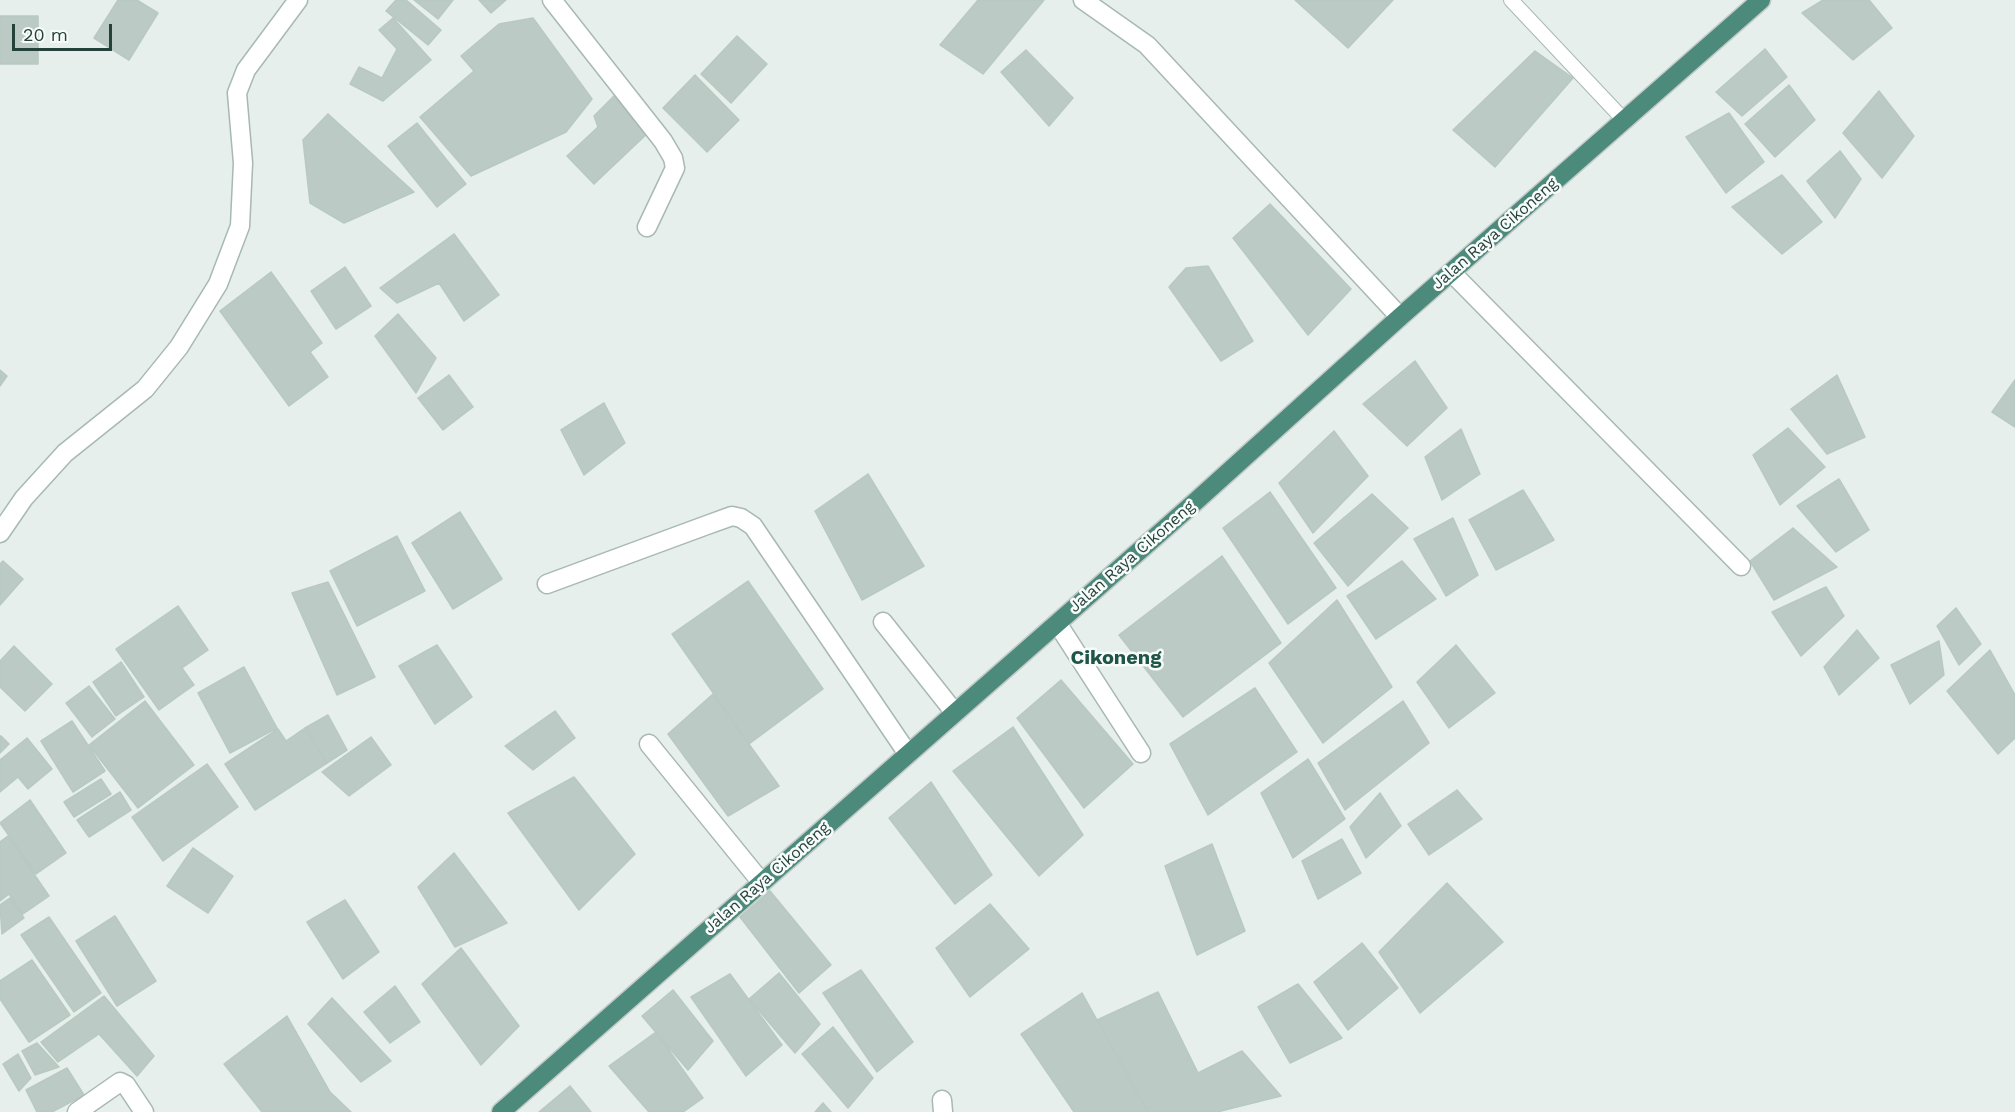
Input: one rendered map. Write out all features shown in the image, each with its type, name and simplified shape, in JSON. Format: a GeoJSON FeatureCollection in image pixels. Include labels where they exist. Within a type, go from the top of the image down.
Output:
{"type":"FeatureCollection","features":[{"type":"Feature","properties":{"kind":"highway","name":"Jalan Raya Cikoneng"},"geometry":{"type":"LineString","coordinates":[[501,1112],[1761,0]]}},
{"type":"Feature","properties":{"kind":"street"},"geometry":{"type":"LineString","coordinates":[[0,532],[24,498],[64,453],[145,389],[179,347],[218,284],[240,226],[243,164],[237,93],[246,70],[298,0]]}},
{"type":"Feature","properties":{"kind":"street"},"geometry":{"type":"LineString","coordinates":[[552,0],[663,141],[673,158],[675,168],[647,227]]}},
{"type":"Feature","properties":{"kind":"street"},"geometry":{"type":"LineString","coordinates":[[1083,0],[1147,45],[1400,317]]}},
{"type":"Feature","properties":{"kind":"street"},"geometry":{"type":"LineString","coordinates":[[1452,273],[1741,566]]}},
{"type":"Feature","properties":{"kind":"street"},"geometry":{"type":"LineString","coordinates":[[547,584],[732,516],[741,518],[753,526],[908,754]]}},
{"type":"Feature","properties":{"kind":"street"},"geometry":{"type":"LineString","coordinates":[[883,622],[955,713]]}},
{"type":"Feature","properties":{"kind":"street"},"geometry":{"type":"LineString","coordinates":[[1057,623],[1141,753]]}},
{"type":"Feature","properties":{"kind":"street"},"geometry":{"type":"LineString","coordinates":[[649,744],[762,883]]}},
{"type":"Feature","properties":{"kind":"street"},"geometry":{"type":"LineString","coordinates":[[76,1112],[120,1082],[126,1085],[144,1112]]}},
{"type":"Feature","properties":{"kind":"lane"},"geometry":{"type":"LineString","coordinates":[[1511,0],[1624,120]]}},
{"type":"Feature","properties":{"kind":"building"},"geometry":{"type":"Polygon","coordinates":[[[118,0],[137,0],[158,13],[129,60],[94,38],[118,0]]]}},
{"type":"Feature","properties":{"kind":"building"},"geometry":{"type":"Polygon","coordinates":[[[396,0],[406,0],[441,30],[428,45],[386,11],[396,0]]]}},
{"type":"Feature","properties":{"kind":"building"},"geometry":{"type":"Polygon","coordinates":[[[414,0],[453,0],[438,19],[414,0]]]}},
{"type":"Feature","properties":{"kind":"building"},"geometry":{"type":"Polygon","coordinates":[[[479,0],[506,0],[491,13],[479,0]]]}},
{"type":"Feature","properties":{"kind":"building"},"geometry":{"type":"Polygon","coordinates":[[[978,0],[1044,0],[983,74],[940,45],[978,0]]]}},
{"type":"Feature","properties":{"kind":"building"},"geometry":{"type":"Polygon","coordinates":[[[1295,0],[1393,0],[1348,48],[1295,0]]]}},
{"type":"Feature","properties":{"kind":"building"},"geometry":{"type":"Polygon","coordinates":[[[1823,0],[1869,0],[1892,28],[1853,60],[1802,13],[1823,0]]]}},
{"type":"Feature","properties":{"kind":"building"},"geometry":{"type":"Polygon","coordinates":[[[0,16],[38,16],[38,64],[0,64],[0,16]]]}},
{"type":"Feature","properties":{"kind":"building"},"geometry":{"type":"Polygon","coordinates":[[[393,18],[431,60],[383,101],[350,84],[359,67],[382,78],[397,49],[379,30],[393,18]]]}},
{"type":"Feature","properties":{"kind":"building"},"geometry":{"type":"Polygon","coordinates":[[[533,18],[592,99],[566,132],[471,176],[420,117],[474,71],[461,56],[499,24],[533,18]]]}},
{"type":"Feature","properties":{"kind":"building"},"geometry":{"type":"Polygon","coordinates":[[[737,36],[767,64],[731,103],[701,74],[737,36]]]}},
{"type":"Feature","properties":{"kind":"building"},"geometry":{"type":"Polygon","coordinates":[[[1765,49],[1787,77],[1742,116],[1716,92],[1765,49]]]}},
{"type":"Feature","properties":{"kind":"building"},"geometry":{"type":"Polygon","coordinates":[[[1026,50],[1073,98],[1049,126],[1001,72],[1026,50]]]}},
{"type":"Feature","properties":{"kind":"building"},"geometry":{"type":"Polygon","coordinates":[[[1535,51],[1573,78],[1495,167],[1453,130],[1535,51]]]}},
{"type":"Feature","properties":{"kind":"building"},"geometry":{"type":"Polygon","coordinates":[[[695,75],[739,120],[707,152],[663,108],[695,75]]]}},
{"type":"Feature","properties":{"kind":"building"},"geometry":{"type":"Polygon","coordinates":[[[1789,85],[1815,120],[1775,157],[1745,124],[1789,85]]]}},
{"type":"Feature","properties":{"kind":"building"},"geometry":{"type":"Polygon","coordinates":[[[1879,91],[1914,136],[1882,178],[1843,133],[1879,91]]]}},
{"type":"Feature","properties":{"kind":"building"},"geometry":{"type":"Polygon","coordinates":[[[616,94],[651,130],[594,184],[567,156],[598,127],[594,116],[616,94]]]}},
{"type":"Feature","properties":{"kind":"building"},"geometry":{"type":"Polygon","coordinates":[[[1729,113],[1764,162],[1726,193],[1686,137],[1729,113]]]}},
{"type":"Feature","properties":{"kind":"building"},"geometry":{"type":"Polygon","coordinates":[[[328,114],[414,192],[344,223],[310,203],[303,140],[328,114]]]}},
{"type":"Feature","properties":{"kind":"building"},"geometry":{"type":"Polygon","coordinates":[[[417,123],[466,184],[437,207],[388,146],[417,123]]]}},
{"type":"Feature","properties":{"kind":"building"},"geometry":{"type":"Polygon","coordinates":[[[1840,151],[1861,179],[1835,218],[1807,181],[1840,151]]]}},
{"type":"Feature","properties":{"kind":"building"},"geometry":{"type":"Polygon","coordinates":[[[1782,175],[1822,222],[1782,254],[1732,207],[1782,175]]]}},
{"type":"Feature","properties":{"kind":"building"},"geometry":{"type":"Polygon","coordinates":[[[1270,204],[1351,289],[1308,335],[1233,238],[1270,204]]]}},
{"type":"Feature","properties":{"kind":"building"},"geometry":{"type":"Polygon","coordinates":[[[454,234],[499,295],[464,321],[439,283],[397,303],[380,288],[454,234]]]}},
{"type":"Feature","properties":{"kind":"building"},"geometry":{"type":"Polygon","coordinates":[[[1208,266],[1253,341],[1221,361],[1169,287],[1186,268],[1208,266]]]}},
{"type":"Feature","properties":{"kind":"building"},"geometry":{"type":"Polygon","coordinates":[[[345,267],[371,306],[336,329],[311,291],[345,267]]]}},
{"type":"Feature","properties":{"kind":"building"},"geometry":{"type":"Polygon","coordinates":[[[271,272],[322,343],[310,352],[328,377],[289,406],[220,311],[271,272]]]}},
{"type":"Feature","properties":{"kind":"building"},"geometry":{"type":"Polygon","coordinates":[[[398,314],[436,358],[416,393],[375,336],[398,314]]]}},
{"type":"Feature","properties":{"kind":"building"},"geometry":{"type":"Polygon","coordinates":[[[1415,361],[1447,408],[1407,446],[1363,404],[1415,361]]]}},
{"type":"Feature","properties":{"kind":"building"},"geometry":{"type":"Polygon","coordinates":[[[0,370],[7,376],[0,386],[0,370]]]}},
{"type":"Feature","properties":{"kind":"building"},"geometry":{"type":"Polygon","coordinates":[[[449,375],[473,407],[443,430],[418,398],[449,375]]]}},
{"type":"Feature","properties":{"kind":"building"},"geometry":{"type":"Polygon","coordinates":[[[1837,375],[1865,437],[1827,454],[1791,409],[1837,375]]]}},
{"type":"Feature","properties":{"kind":"building"},"geometry":{"type":"Polygon","coordinates":[[[2015,380],[2015,427],[1992,412],[2015,380]]]}},
{"type":"Feature","properties":{"kind":"building"},"geometry":{"type":"Polygon","coordinates":[[[604,403],[625,443],[584,475],[561,430],[604,403]]]}},
{"type":"Feature","properties":{"kind":"building"},"geometry":{"type":"Polygon","coordinates":[[[1788,428],[1825,467],[1780,505],[1753,455],[1788,428]]]}},
{"type":"Feature","properties":{"kind":"building"},"geometry":{"type":"Polygon","coordinates":[[[1461,429],[1480,474],[1442,500],[1425,457],[1461,429]]]}},
{"type":"Feature","properties":{"kind":"building"},"geometry":{"type":"Polygon","coordinates":[[[1334,431],[1368,476],[1313,533],[1279,483],[1334,431]]]}},
{"type":"Feature","properties":{"kind":"building"},"geometry":{"type":"Polygon","coordinates":[[[868,474],[924,566],[862,600],[815,511],[868,474]]]}},
{"type":"Feature","properties":{"kind":"building"},"geometry":{"type":"Polygon","coordinates":[[[1839,479],[1869,530],[1836,552],[1797,506],[1839,479]]]}},
{"type":"Feature","properties":{"kind":"building"},"geometry":{"type":"Polygon","coordinates":[[[1523,490],[1554,540],[1496,570],[1469,520],[1523,490]]]}},
{"type":"Feature","properties":{"kind":"building"},"geometry":{"type":"Polygon","coordinates":[[[1270,492],[1336,588],[1288,624],[1223,528],[1270,492]]]}},
{"type":"Feature","properties":{"kind":"building"},"geometry":{"type":"Polygon","coordinates":[[[1372,494],[1408,528],[1348,586],[1314,543],[1372,494]]]}},
{"type":"Feature","properties":{"kind":"building"},"geometry":{"type":"Polygon","coordinates":[[[460,512],[502,579],[453,609],[412,543],[460,512]]]}},
{"type":"Feature","properties":{"kind":"building"},"geometry":{"type":"Polygon","coordinates":[[[1453,518],[1478,575],[1446,596],[1414,539],[1453,518]]]}},
{"type":"Feature","properties":{"kind":"building"},"geometry":{"type":"Polygon","coordinates":[[[1793,528],[1837,567],[1774,600],[1750,561],[1793,528]]]}},
{"type":"Feature","properties":{"kind":"building"},"geometry":{"type":"Polygon","coordinates":[[[397,536],[425,591],[357,626],[330,571],[397,536]]]}},
{"type":"Feature","properties":{"kind":"building"},"geometry":{"type":"Polygon","coordinates":[[[1222,556],[1281,643],[1183,717],[1119,635],[1222,556]]]}},
{"type":"Feature","properties":{"kind":"building"},"geometry":{"type":"Polygon","coordinates":[[[3,561],[23,579],[0,605],[0,564],[3,561]]]}},
{"type":"Feature","properties":{"kind":"building"},"geometry":{"type":"Polygon","coordinates":[[[1402,561],[1436,599],[1376,639],[1347,596],[1402,561]]]}},
{"type":"Feature","properties":{"kind":"building"},"geometry":{"type":"Polygon","coordinates":[[[748,581],[823,689],[749,744],[672,634],[748,581]]]}},
{"type":"Feature","properties":{"kind":"building"},"geometry":{"type":"Polygon","coordinates":[[[328,582],[375,677],[337,695],[292,593],[328,582]]]}},
{"type":"Feature","properties":{"kind":"building"},"geometry":{"type":"Polygon","coordinates":[[[1826,587],[1844,616],[1801,656],[1772,612],[1826,587]]]}},
{"type":"Feature","properties":{"kind":"building"},"geometry":{"type":"Polygon","coordinates":[[[1337,600],[1392,687],[1323,743],[1269,663],[1337,600]]]}},
{"type":"Feature","properties":{"kind":"building"},"geometry":{"type":"Polygon","coordinates":[[[178,606],[208,650],[182,668],[194,685],[159,710],[116,649],[178,606]]]}},
{"type":"Feature","properties":{"kind":"building"},"geometry":{"type":"Polygon","coordinates":[[[1956,608],[1981,644],[1959,665],[1937,626],[1956,608]]]}},
{"type":"Feature","properties":{"kind":"building"},"geometry":{"type":"Polygon","coordinates":[[[1857,630],[1879,658],[1839,695],[1824,667],[1857,630]]]}},
{"type":"Feature","properties":{"kind":"building"},"geometry":{"type":"Polygon","coordinates":[[[1939,641],[1944,675],[1910,704],[1891,665],[1939,641]]]}},
{"type":"Feature","properties":{"kind":"building"},"geometry":{"type":"Polygon","coordinates":[[[437,645],[472,697],[435,724],[399,666],[437,645]]]}},
{"type":"Feature","properties":{"kind":"building"},"geometry":{"type":"Polygon","coordinates":[[[1456,645],[1495,693],[1449,728],[1417,682],[1456,645]]]}},
{"type":"Feature","properties":{"kind":"building"},"geometry":{"type":"Polygon","coordinates":[[[14,646],[52,684],[25,711],[0,687],[0,661],[14,646]]]}},
{"type":"Feature","properties":{"kind":"building"},"geometry":{"type":"Polygon","coordinates":[[[1990,650],[2015,695],[2015,738],[1998,754],[1947,691],[1990,650]]]}},
{"type":"Feature","properties":{"kind":"building"},"geometry":{"type":"Polygon","coordinates":[[[121,662],[144,697],[116,716],[93,682],[121,662]]]}},
{"type":"Feature","properties":{"kind":"building"},"geometry":{"type":"Polygon","coordinates":[[[244,667],[277,728],[230,753],[198,693],[244,667]]]}},
{"type":"Feature","properties":{"kind":"building"},"geometry":{"type":"Polygon","coordinates":[[[1061,680],[1133,764],[1084,808],[1017,718],[1061,680]]]}},
{"type":"Feature","properties":{"kind":"building"},"geometry":{"type":"Polygon","coordinates":[[[89,686],[115,719],[92,737],[66,703],[89,686]]]}},
{"type":"Feature","properties":{"kind":"building"},"geometry":{"type":"Polygon","coordinates":[[[1255,688],[1297,752],[1208,815],[1170,744],[1255,688]]]}},
{"type":"Feature","properties":{"kind":"building"},"geometry":{"type":"Polygon","coordinates":[[[713,694],[779,786],[728,816],[668,734],[713,694]]]}},
{"type":"Feature","properties":{"kind":"building"},"geometry":{"type":"Polygon","coordinates":[[[145,701],[194,765],[138,808],[89,745],[145,701]]]}},
{"type":"Feature","properties":{"kind":"building"},"geometry":{"type":"Polygon","coordinates":[[[1403,701],[1429,743],[1345,810],[1318,763],[1403,701]]]}},
{"type":"Feature","properties":{"kind":"building"},"geometry":{"type":"Polygon","coordinates":[[[555,711],[575,738],[533,770],[505,746],[555,711]]]}},
{"type":"Feature","properties":{"kind":"building"},"geometry":{"type":"Polygon","coordinates":[[[328,715],[347,750],[327,763],[305,728],[328,715]]]}},
{"type":"Feature","properties":{"kind":"building"},"geometry":{"type":"Polygon","coordinates":[[[72,721],[105,771],[73,792],[41,741],[72,721]]]}},
{"type":"Feature","properties":{"kind":"building"},"geometry":{"type":"Polygon","coordinates":[[[1013,727],[1083,835],[1039,876],[953,771],[1013,727]]]}},
{"type":"Feature","properties":{"kind":"building"},"geometry":{"type":"Polygon","coordinates":[[[305,728],[327,763],[255,810],[225,764],[278,729],[286,741],[305,728]]]}},
{"type":"Feature","properties":{"kind":"building"},"geometry":{"type":"Polygon","coordinates":[[[0,736],[9,744],[0,753],[0,736]]]}},
{"type":"Feature","properties":{"kind":"building"},"geometry":{"type":"Polygon","coordinates":[[[371,737],[391,765],[349,796],[322,772],[371,737]]]}},
{"type":"Feature","properties":{"kind":"building"},"geometry":{"type":"Polygon","coordinates":[[[27,738],[52,769],[28,789],[18,777],[0,792],[0,760],[27,738]]]}},
{"type":"Feature","properties":{"kind":"building"},"geometry":{"type":"Polygon","coordinates":[[[1308,759],[1345,819],[1293,858],[1261,793],[1308,759]]]}},
{"type":"Feature","properties":{"kind":"building"},"geometry":{"type":"Polygon","coordinates":[[[207,764],[238,807],[163,861],[132,817],[207,764]]]}},
{"type":"Feature","properties":{"kind":"building"},"geometry":{"type":"Polygon","coordinates":[[[574,777],[635,854],[579,910],[508,813],[574,777]]]}},
{"type":"Feature","properties":{"kind":"building"},"geometry":{"type":"Polygon","coordinates":[[[101,779],[111,794],[74,817],[64,802],[101,779]]]}},
{"type":"Feature","properties":{"kind":"building"},"geometry":{"type":"Polygon","coordinates":[[[931,782],[992,875],[955,904],[889,818],[931,782]]]}},
{"type":"Feature","properties":{"kind":"building"},"geometry":{"type":"Polygon","coordinates":[[[1457,790],[1482,819],[1429,855],[1408,824],[1457,790]]]}},
{"type":"Feature","properties":{"kind":"building"},"geometry":{"type":"Polygon","coordinates":[[[120,792],[131,810],[89,837],[77,820],[120,792]]]}},
{"type":"Feature","properties":{"kind":"building"},"geometry":{"type":"Polygon","coordinates":[[[1380,793],[1401,826],[1366,858],[1350,827],[1380,793]]]}},
{"type":"Feature","properties":{"kind":"building"},"geometry":{"type":"Polygon","coordinates":[[[30,800],[66,853],[36,874],[0,823],[30,800]]]}},
{"type":"Feature","properties":{"kind":"building"},"geometry":{"type":"Polygon","coordinates":[[[8,836],[49,896],[23,914],[9,894],[0,901],[0,842],[8,836]]]}},
{"type":"Feature","properties":{"kind":"building"},"geometry":{"type":"Polygon","coordinates":[[[1342,839],[1361,873],[1318,899],[1302,861],[1342,839]]]}},
{"type":"Feature","properties":{"kind":"building"},"geometry":{"type":"Polygon","coordinates":[[[1212,844],[1245,931],[1197,955],[1165,866],[1212,844]]]}},
{"type":"Feature","properties":{"kind":"building"},"geometry":{"type":"Polygon","coordinates":[[[193,848],[233,876],[208,913],[167,886],[193,848]]]}},
{"type":"Feature","properties":{"kind":"building"},"geometry":{"type":"Polygon","coordinates":[[[454,853],[507,923],[455,947],[418,887],[454,853]]]}},
{"type":"Feature","properties":{"kind":"building"},"geometry":{"type":"Polygon","coordinates":[[[1447,883],[1503,942],[1420,1013],[1379,952],[1447,883]]]}},
{"type":"Feature","properties":{"kind":"building"},"geometry":{"type":"Polygon","coordinates":[[[770,891],[831,965],[799,993],[740,917],[770,891]]]}},
{"type":"Feature","properties":{"kind":"building"},"geometry":{"type":"Polygon","coordinates":[[[10,898],[24,918],[2,934],[0,905],[10,898]]]}},
{"type":"Feature","properties":{"kind":"building"},"geometry":{"type":"Polygon","coordinates":[[[345,900],[379,952],[343,979],[307,922],[345,900]]]}},
{"type":"Feature","properties":{"kind":"building"},"geometry":{"type":"Polygon","coordinates":[[[990,904],[1029,949],[970,997],[936,948],[990,904]]]}},
{"type":"Feature","properties":{"kind":"building"},"geometry":{"type":"Polygon","coordinates":[[[115,916],[156,981],[117,1006],[76,941],[115,916]]]}},
{"type":"Feature","properties":{"kind":"building"},"geometry":{"type":"Polygon","coordinates":[[[49,917],[101,993],[74,1012],[21,935],[49,917]]]}},
{"type":"Feature","properties":{"kind":"building"},"geometry":{"type":"Polygon","coordinates":[[[1362,943],[1398,988],[1348,1030],[1314,982],[1362,943]]]}},
{"type":"Feature","properties":{"kind":"building"},"geometry":{"type":"Polygon","coordinates":[[[461,948],[519,1026],[481,1065],[422,984],[461,948]]]}},
{"type":"Feature","properties":{"kind":"building"},"geometry":{"type":"Polygon","coordinates":[[[32,960],[70,1015],[29,1042],[0,999],[0,981],[32,960]]]}},
{"type":"Feature","properties":{"kind":"building"},"geometry":{"type":"Polygon","coordinates":[[[861,970],[913,1042],[877,1072],[823,993],[861,970]]]}},
{"type":"Feature","properties":{"kind":"building"},"geometry":{"type":"Polygon","coordinates":[[[779,973],[820,1024],[795,1053],[749,999],[779,973]]]}},
{"type":"Feature","properties":{"kind":"building"},"geometry":{"type":"Polygon","coordinates":[[[730,974],[782,1045],[746,1076],[691,997],[730,974]]]}},
{"type":"Feature","properties":{"kind":"building"},"geometry":{"type":"Polygon","coordinates":[[[1298,984],[1342,1038],[1290,1063],[1258,1007],[1298,984]]]}},
{"type":"Feature","properties":{"kind":"building"},"geometry":{"type":"Polygon","coordinates":[[[395,986],[420,1022],[390,1043],[364,1012],[395,986]]]}},
{"type":"Feature","properties":{"kind":"building"},"geometry":{"type":"Polygon","coordinates":[[[673,990],[713,1041],[688,1070],[642,1016],[673,990]]]}},
{"type":"Feature","properties":{"kind":"building"},"geometry":{"type":"Polygon","coordinates":[[[1158,992],[1198,1073],[1242,1051],[1281,1096],[1217,1112],[1148,1112],[1097,1020],[1158,992]]]}},
{"type":"Feature","properties":{"kind":"building"},"geometry":{"type":"Polygon","coordinates":[[[1082,993],[1148,1112],[1074,1112],[1021,1034],[1082,993]]]}},
{"type":"Feature","properties":{"kind":"building"},"geometry":{"type":"Polygon","coordinates":[[[104,996],[154,1056],[137,1076],[99,1034],[58,1062],[41,1042],[104,996]]]}},
{"type":"Feature","properties":{"kind":"building"},"geometry":{"type":"Polygon","coordinates":[[[332,998],[391,1061],[361,1082],[308,1024],[332,998]]]}},
{"type":"Feature","properties":{"kind":"building"},"geometry":{"type":"Polygon","coordinates":[[[287,1016],[330,1092],[351,1112],[262,1112],[224,1064],[287,1016]]]}},
{"type":"Feature","properties":{"kind":"building"},"geometry":{"type":"Polygon","coordinates":[[[833,1027],[873,1078],[848,1108],[802,1054],[833,1027]]]}},
{"type":"Feature","properties":{"kind":"building"},"geometry":{"type":"Polygon","coordinates":[[[656,1032],[703,1098],[683,1112],[649,1112],[609,1066],[656,1032]]]}},
{"type":"Feature","properties":{"kind":"building"},"geometry":{"type":"Polygon","coordinates":[[[37,1043],[59,1067],[35,1075],[22,1051],[37,1043]]]}},
{"type":"Feature","properties":{"kind":"building"},"geometry":{"type":"Polygon","coordinates":[[[18,1054],[31,1078],[19,1091],[3,1064],[18,1054]]]}},
{"type":"Feature","properties":{"kind":"building"},"geometry":{"type":"Polygon","coordinates":[[[67,1068],[84,1095],[52,1112],[37,1112],[26,1090],[67,1068]]]}},
{"type":"Feature","properties":{"kind":"building"},"geometry":{"type":"Polygon","coordinates":[[[570,1086],[591,1112],[539,1112],[570,1086]]]}},
{"type":"Feature","properties":{"kind":"building"},"geometry":{"type":"Polygon","coordinates":[[[823,1103],[831,1112],[815,1112],[823,1103]]]}},
{"type":"Feature","properties":{"kind":"district","name":"Cikoneng"},"geometry":{"type":"Point","coordinates":[1116,658]}}]}
